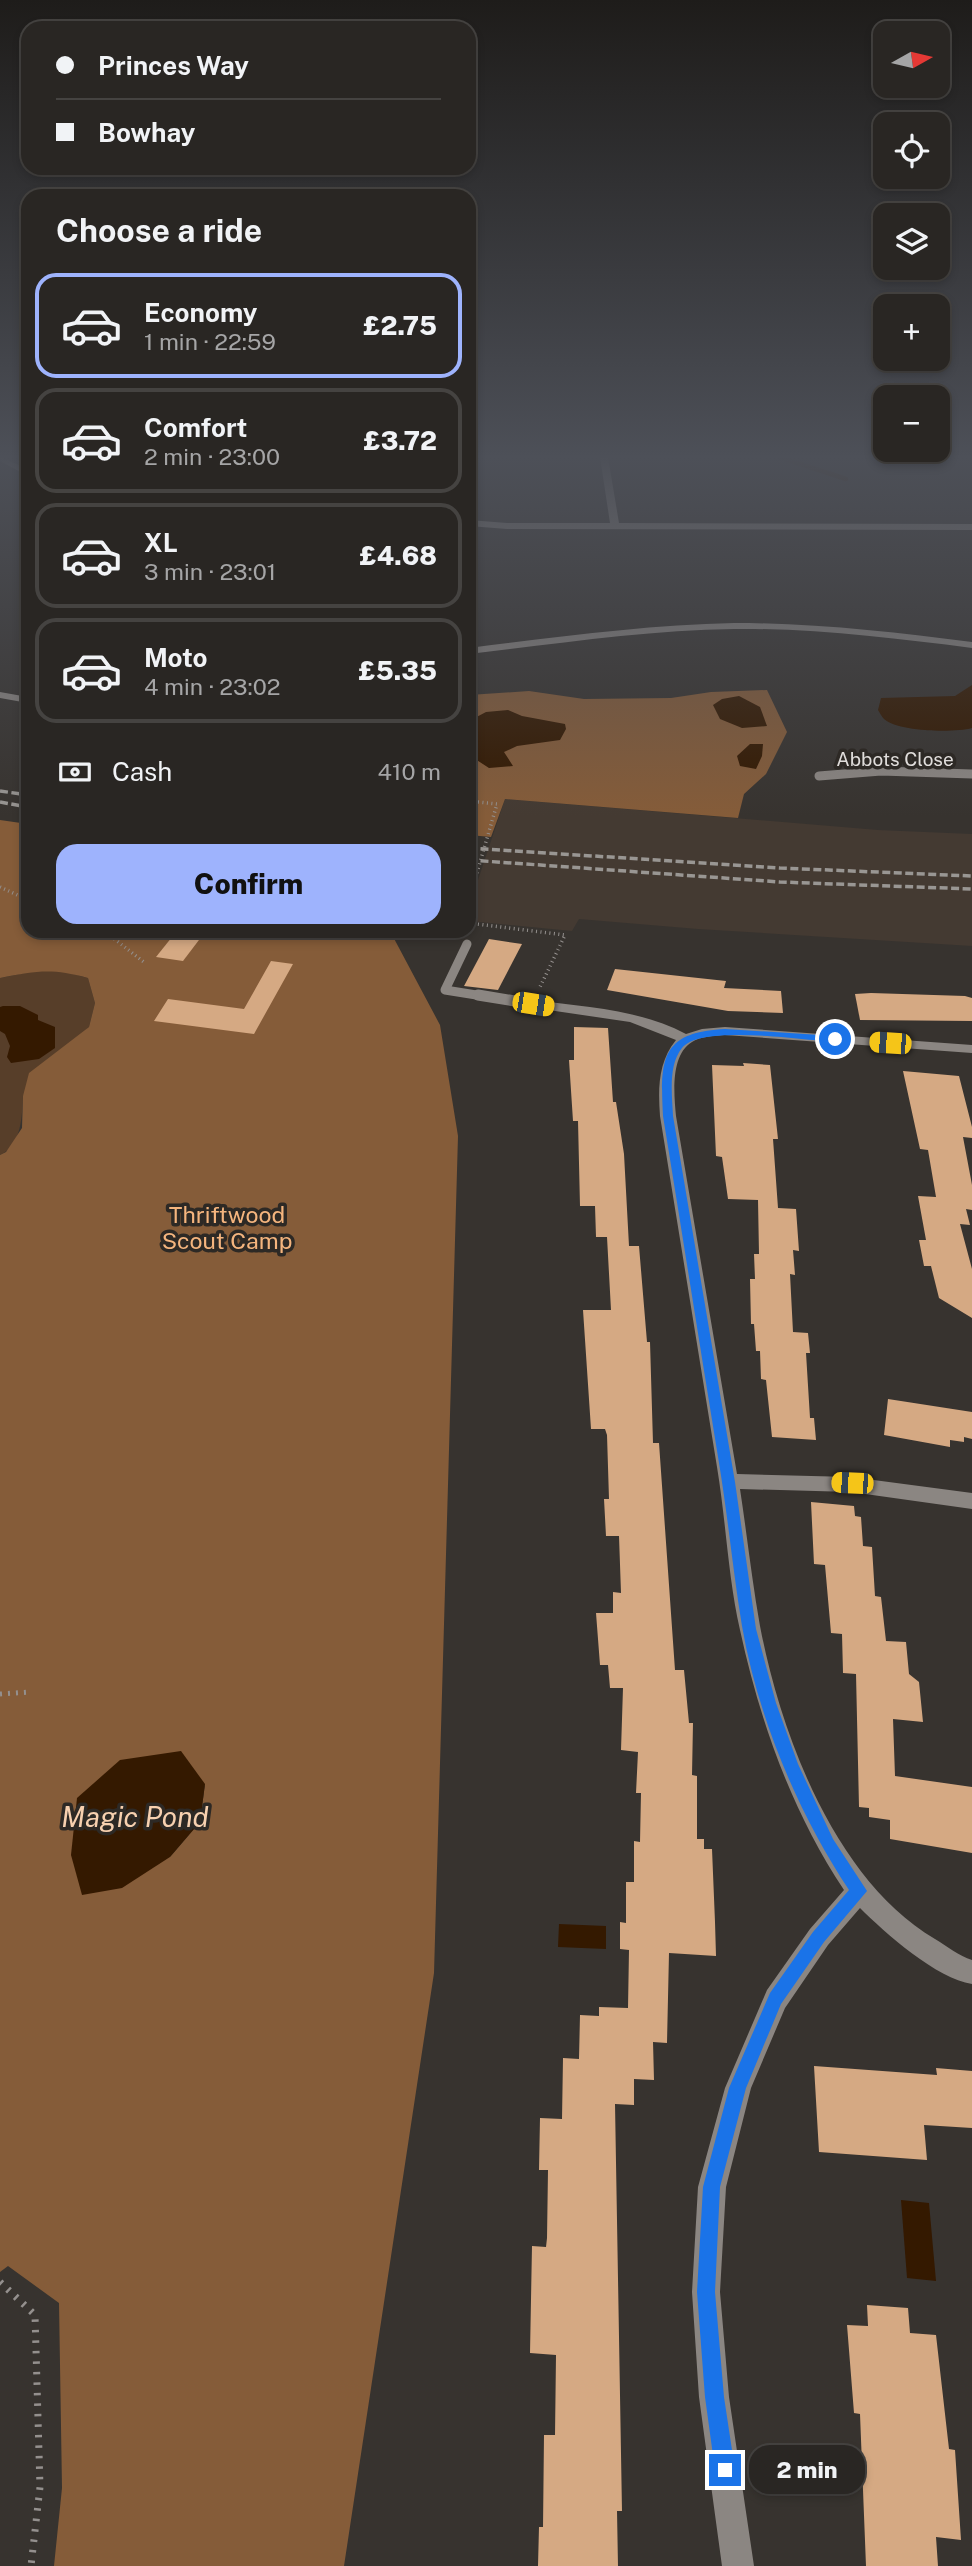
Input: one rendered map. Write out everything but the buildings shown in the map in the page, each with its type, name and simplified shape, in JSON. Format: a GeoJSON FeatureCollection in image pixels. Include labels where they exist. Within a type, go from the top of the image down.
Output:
{"type":"FeatureCollection","features":[{"type":"Feature","properties":{"kind":"street"},"geometry":{"type":"LineString","coordinates":[[476,650],[586,636],[731,626],[841,629],[972,645]]}},
{"type":"Feature","properties":{"kind":"street"},"geometry":{"type":"LineString","coordinates":[[0,695],[21,699]]}},
{"type":"Feature","properties":{"kind":"street"},"geometry":{"type":"LineString","coordinates":[[533,1004],[649,1023],[669,1029],[685,1039]]}},
{"type":"Feature","properties":{"kind":"street"},"geometry":{"type":"LineString","coordinates":[[972,1049],[725,1031],[702,1033],[685,1039],[676,1048],[670,1061],[666,1089],[668,1116],[729,1482],[750,1629],[769,1703],[791,1764],[827,1844],[859,1891],[903,1934],[972,1972]]}},
{"type":"Feature","properties":{"kind":"street"},"geometry":{"type":"LineString","coordinates":[[729,1482],[770,1480],[852,1483],[972,1501]]}},
{"type":"Feature","properties":{"kind":"street"},"geometry":{"type":"LineString","coordinates":[[738,2566],[714,2397],[706,2292],[712,2187],[738,2088],[776,1999],[818,1937],[859,1891]]}},
{"type":"Feature","properties":{"kind":"lane","name":"Abbots Close"},"geometry":{"type":"LineString","coordinates":[[819,776],[881,771],[972,774]]}},
{"type":"Feature","properties":{"kind":"lane"},"geometry":{"type":"LineString","coordinates":[[467,944],[445,990],[533,1004]]}},
{"type":"Feature","properties":{"kind":"path"},"geometry":{"type":"LineString","coordinates":[[476,802],[497,804],[476,879]]}},
{"type":"Feature","properties":{"kind":"path"},"geometry":{"type":"LineString","coordinates":[[0,887],[21,897]]}},
{"type":"Feature","properties":{"kind":"path"},"geometry":{"type":"LineString","coordinates":[[476,924],[565,935],[533,1004]]}},
{"type":"Feature","properties":{"kind":"path"},"geometry":{"type":"LineString","coordinates":[[113,938],[145,963]]}},
{"type":"Feature","properties":{"kind":"path"},"geometry":{"type":"LineString","coordinates":[[0,1694],[32,1692]]}},
{"type":"Feature","properties":{"kind":"path"},"geometry":{"type":"LineString","coordinates":[[0,2282],[35,2315],[40,2487],[31,2566]]}},
{"type":"Feature","properties":{"kind":"shaded area"},"geometry":{"type":"Polygon","coordinates":[[[505,799],[878,830],[972,834],[972,946],[579,919],[572,931],[476,922],[476,886],[505,799]]]}},
{"type":"Feature","properties":{"kind":"shaded area"},"geometry":{"type":"Polygon","coordinates":[[[40,970],[59,970],[88,978],[95,1003],[89,1027],[23,1096],[17,1137],[0,1155],[0,978],[40,970]]]}},
{"type":"Feature","properties":{"kind":"green space"},"geometry":{"type":"Polygon","coordinates":[[[767,690],[787,732],[766,774],[744,794],[738,818],[505,799],[491,837],[476,836],[476,695],[529,691],[584,699],[671,698],[711,692],[767,690]]]}},
{"type":"Feature","properties":{"kind":"green space","name":"Thriftwood Scout Camp"},"geometry":{"type":"Polygon","coordinates":[[[0,820],[21,823],[21,938],[394,938],[440,1025],[458,1136],[434,1973],[344,2566],[54,2566],[62,2488],[59,2303],[8,2266],[0,2272],[0,1155],[6,1152],[22,1128],[23,1096],[29,1073],[89,1027],[95,1003],[88,978],[64,973],[24,974],[0,978],[0,820]],[[205,1784],[170,1857],[200,1822],[205,1784]]]}},
{"type":"Feature","properties":{"kind":"water"},"geometry":{"type":"Polygon","coordinates":[[[972,685],[972,728],[940,731],[902,727],[884,719],[878,710],[881,698],[955,696],[972,685]]]}},
{"type":"Feature","properties":{"kind":"water"},"geometry":{"type":"Polygon","coordinates":[[[739,696],[760,707],[767,726],[742,728],[720,719],[713,705],[722,699],[739,696]]]}},
{"type":"Feature","properties":{"kind":"water"},"geometry":{"type":"Polygon","coordinates":[[[508,710],[522,716],[565,724],[566,729],[560,740],[517,746],[504,752],[513,766],[489,768],[476,760],[476,717],[486,712],[508,710]]]}},
{"type":"Feature","properties":{"kind":"water"},"geometry":{"type":"Polygon","coordinates":[[[750,744],[763,744],[762,756],[756,769],[740,766],[737,756],[750,744]]]}},
{"type":"Feature","properties":{"kind":"water"},"geometry":{"type":"Polygon","coordinates":[[[20,1006],[38,1015],[38,1020],[55,1027],[55,1048],[39,1059],[11,1063],[7,1057],[10,1046],[5,1034],[0,1031],[0,1007],[20,1006]]]}},
{"type":"Feature","properties":{"kind":"water","name":"Magic Pond"},"geometry":{"type":"Polygon","coordinates":[[[181,1751],[205,1784],[200,1822],[170,1857],[122,1888],[82,1895],[71,1855],[77,1798],[120,1760],[181,1751]]]}},
{"type":"Feature","properties":{"kind":"water"},"geometry":{"type":"Polygon","coordinates":[[[559,1924],[606,1926],[606,1949],[558,1947],[559,1924]]]}},
{"type":"Feature","properties":{"kind":"water"},"geometry":{"type":"Polygon","coordinates":[[[901,2200],[929,2203],[936,2281],[907,2278],[901,2200]]]}},
{"type":"Feature","properties":{"kind":"railway"},"geometry":{"type":"LineString","coordinates":[[0,791],[21,794]]}},
{"type":"Feature","properties":{"kind":"railway"},"geometry":{"type":"LineString","coordinates":[[0,802],[21,806]]}},
{"type":"Feature","properties":{"kind":"railway"},"geometry":{"type":"LineString","coordinates":[[476,848],[780,868],[972,876]]}},
{"type":"Feature","properties":{"kind":"railway"},"geometry":{"type":"LineString","coordinates":[[476,860],[780,882],[972,889]]}},
{"type":"Feature","properties":{"kind":"route"},"geometry":{"type":"LineString","coordinates":[[725,2470],[714,2397],[706,2292],[712,2187],[738,2088],[776,1999],[818,1937],[859,1891],[827,1844],[791,1764],[769,1703],[750,1629],[729,1482],[668,1116],[666,1089],[670,1061],[676,1048],[685,1039],[702,1033],[725,1031],[835,1039]]}}]}
